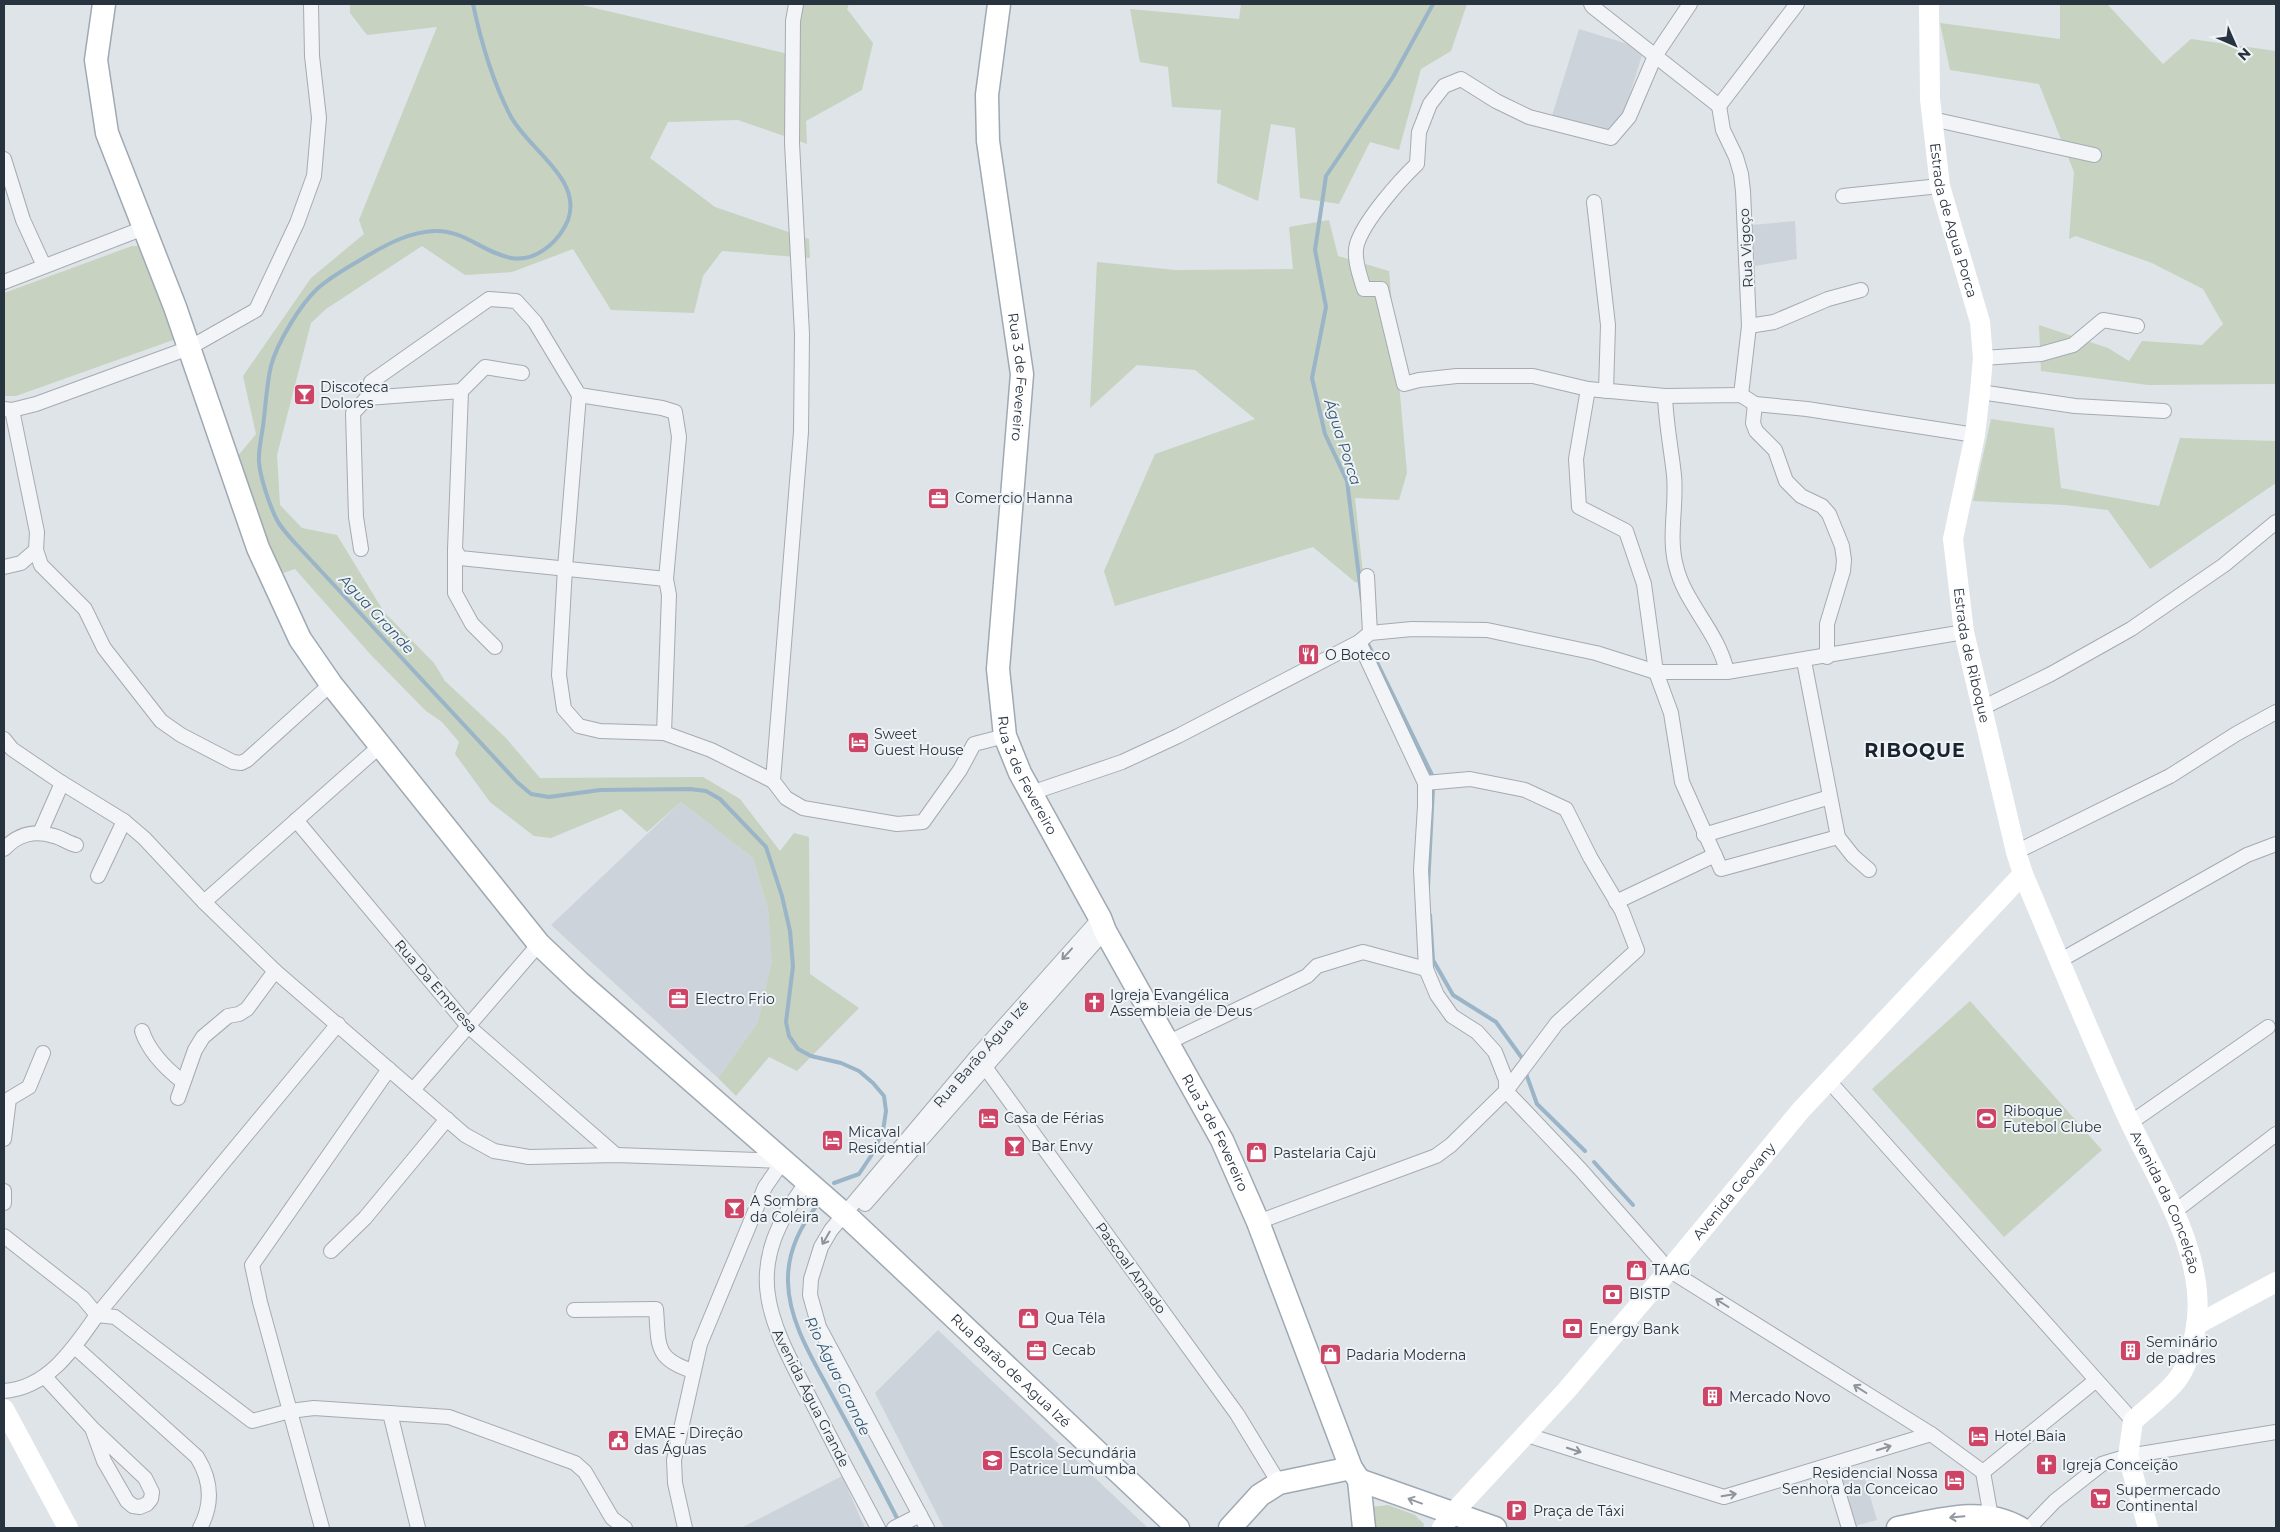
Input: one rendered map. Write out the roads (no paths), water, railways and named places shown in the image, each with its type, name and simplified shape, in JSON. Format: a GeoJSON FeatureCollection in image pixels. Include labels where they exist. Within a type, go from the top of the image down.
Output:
{"type":"FeatureCollection","features":[{"type":"Feature","properties":{"kind":"main road","name":"Rua Barão de Agua Izé"},"geometry":{"type":"LineString","coordinates":[[104,4],[96,60],[107,133],[189,348],[258,548],[300,639],[331,684],[539,944],[580,983],[848,1217],[1178,1528]]}},
{"type":"Feature","properties":{"kind":"main road","name":"Rua 3 de Fevereiro"},"geometry":{"type":"LineString","coordinates":[[999,4],[988,96],[988,140],[1022,374],[998,669],[1005,736],[1020,773],[1222,1140],[1258,1222],[1355,1474],[1364,1528]]}},
{"type":"Feature","properties":{"kind":"main road","name":"Estrada de Agua Porca"},"geometry":{"type":"LineString","coordinates":[[1929,4],[1930,99],[1940,186],[1980,322],[1983,358],[1974,435]]}},
{"type":"Feature","properties":{"kind":"main road","name":"Estrada de Riboque"},"geometry":{"type":"LineString","coordinates":[[1974,435],[1953,539],[1964,632],[2016,852],[2023,874]]}},
{"type":"Feature","properties":{"kind":"main road","name":"Avenida da Concelção"},"geometry":{"type":"LineString","coordinates":[[2023,874],[2130,1123],[2174,1212],[2193,1267],[2196,1290],[2196,1325],[2190,1352],[2178,1380],[2133,1421]]}},
{"type":"Feature","properties":{"kind":"main road","name":"Avenida Geovany"},"geometry":{"type":"LineString","coordinates":[[1447,1521],[1527,1435],[1670,1270],[1703,1227],[1828,1080],[2023,874]]}},
{"type":"Feature","properties":{"kind":"main road"},"geometry":{"type":"LineString","coordinates":[[2196,1325],[2276,1282]]}},
{"type":"Feature","properties":{"kind":"main road"},"geometry":{"type":"LineString","coordinates":[[4,1409],[68,1528]]}},
{"type":"Feature","properties":{"kind":"main road"},"geometry":{"type":"LineString","coordinates":[[2133,1421],[2128,1456],[2148,1528]]}},
{"type":"Feature","properties":{"kind":"main road"},"geometry":{"type":"LineString","coordinates":[[1230,1528],[1260,1495],[1279,1483],[1355,1474],[1447,1521],[1494,1528]]}},
{"type":"Feature","properties":{"kind":"main road"},"geometry":{"type":"LineString","coordinates":[[1898,1528],[1956,1516],[1992,1517],[2008,1521],[2020,1528]]}},
{"type":"Feature","properties":{"kind":"street"},"geometry":{"type":"LineString","coordinates":[[311,4],[312,56],[319,118],[314,176],[298,224],[256,310],[189,348],[36,404],[8,410],[37,532],[36,550],[41,565],[85,609],[104,648],[161,721],[181,735],[233,762],[241,763],[247,760],[331,684]]}},
{"type":"Feature","properties":{"kind":"street"},"geometry":{"type":"LineString","coordinates":[[773,780],[801,432],[802,334],[792,143],[793,21],[796,4]]}},
{"type":"Feature","properties":{"kind":"street"},"geometry":{"type":"LineString","coordinates":[[1591,4],[1625,34],[1719,106],[1797,4]]}},
{"type":"Feature","properties":{"kind":"street"},"geometry":{"type":"LineString","coordinates":[[1690,4],[1655,56],[1629,117],[1611,138],[1529,117],[1496,101],[1461,79],[1444,86],[1430,104],[1419,132],[1417,164],[1401,180],[1384,202],[1368,224],[1357,245],[1358,269],[1364,289],[1381,289],[1404,384],[1419,380],[1457,376],[1533,376],[1588,389],[1606,391],[1665,396],[1741,395],[1755,404],[1807,409],[1974,435]]}},
{"type":"Feature","properties":{"kind":"street","name":"Rua Vigoço"},"geometry":{"type":"LineString","coordinates":[[1719,106],[1722,130],[1741,174],[1749,326],[1741,395]]}},
{"type":"Feature","properties":{"kind":"street"},"geometry":{"type":"LineString","coordinates":[[1932,119],[2094,155]]}},
{"type":"Feature","properties":{"kind":"street"},"geometry":{"type":"LineString","coordinates":[[4,159],[23,220],[44,266]]}},
{"type":"Feature","properties":{"kind":"street"},"geometry":{"type":"LineString","coordinates":[[1843,196],[1940,186]]}},
{"type":"Feature","properties":{"kind":"street"},"geometry":{"type":"LineString","coordinates":[[1594,202],[1608,325],[1606,391]]}},
{"type":"Feature","properties":{"kind":"street"},"geometry":{"type":"LineString","coordinates":[[4,282],[144,228]]}},
{"type":"Feature","properties":{"kind":"street"},"geometry":{"type":"LineString","coordinates":[[1749,326],[1774,322],[1828,299],[1861,290]]}},
{"type":"Feature","properties":{"kind":"street"},"geometry":{"type":"LineString","coordinates":[[361,549],[356,517],[353,414],[367,398],[371,382],[489,299],[516,301],[536,322],[579,395],[565,568],[559,675],[564,709],[579,726],[600,731],[664,733],[711,750],[773,780],[786,798],[804,808],[897,824],[923,822],[960,770],[974,744],[1005,736]]}},
{"type":"Feature","properties":{"kind":"street"},"geometry":{"type":"LineString","coordinates":[[1983,358],[2041,354],[2073,345],[2103,320],[2136,326]]}},
{"type":"Feature","properties":{"kind":"street"},"geometry":{"type":"LineString","coordinates":[[367,398],[461,391],[486,366],[522,373]]}},
{"type":"Feature","properties":{"kind":"street"},"geometry":{"type":"LineString","coordinates":[[1588,389],[1576,458],[1579,507],[1626,531],[1644,584],[1656,672],[1671,713],[1682,782],[1704,835],[1721,869],[1838,837]]}},
{"type":"Feature","properties":{"kind":"street"},"geometry":{"type":"LineString","coordinates":[[461,391],[454,550],[455,593],[472,624],[495,647]]}},
{"type":"Feature","properties":{"kind":"street"},"geometry":{"type":"LineString","coordinates":[[1980,392],[2076,406],[2164,411]]}},
{"type":"Feature","properties":{"kind":"street"},"geometry":{"type":"LineString","coordinates":[[579,395],[662,408],[675,412],[679,437],[666,579],[670,595],[664,733]]}},
{"type":"Feature","properties":{"kind":"street"},"geometry":{"type":"LineString","coordinates":[[1665,396],[1666,426],[1674,477],[1675,565],[1680,579],[1721,650],[1727,672]]}},
{"type":"Feature","properties":{"kind":"street"},"geometry":{"type":"LineString","coordinates":[[1755,404],[1753,422],[1756,431],[1775,450],[1786,481],[1801,496],[1822,506],[1828,514],[1842,546],[1843,571],[1827,624],[1827,656]]}},
{"type":"Feature","properties":{"kind":"street"},"geometry":{"type":"LineString","coordinates":[[1982,708],[2051,674],[2131,629],[2224,565],[2276,522]]}},
{"type":"Feature","properties":{"kind":"street"},"geometry":{"type":"LineString","coordinates":[[4,567],[21,563],[36,550]]}},
{"type":"Feature","properties":{"kind":"street"},"geometry":{"type":"LineString","coordinates":[[454,550],[460,558],[666,579]]}},
{"type":"Feature","properties":{"kind":"street"},"geometry":{"type":"LineString","coordinates":[[1367,576],[1370,633]]}},
{"type":"Feature","properties":{"kind":"street"},"geometry":{"type":"LineString","coordinates":[[1031,793],[1122,762],[1359,642],[1370,633],[1412,629],[1487,630],[1596,653],[1656,672],[1727,672],[1964,632]]}},
{"type":"Feature","properties":{"kind":"street"},"geometry":{"type":"LineString","coordinates":[[1359,642],[1425,782],[1426,806],[1421,870],[1426,969],[1437,995],[1452,1016],[1477,1032],[1495,1052],[1506,1080],[1506,1091],[1581,1170],[1670,1270],[1931,1434],[1983,1472],[1992,1517]]}},
{"type":"Feature","properties":{"kind":"street"},"geometry":{"type":"LineString","coordinates":[[1804,660],[1838,837],[1852,856],[1869,870]]}},
{"type":"Feature","properties":{"kind":"street"},"geometry":{"type":"LineString","coordinates":[[2016,852],[2170,776],[2236,734],[2276,712]]}},
{"type":"Feature","properties":{"kind":"street"},"geometry":{"type":"LineString","coordinates":[[4,739],[12,749],[62,783],[124,821],[144,838],[204,902],[276,971],[465,1135],[494,1151],[529,1158],[616,1155],[783,1161]]}},
{"type":"Feature","properties":{"kind":"street"},"geometry":{"type":"LineString","coordinates":[[204,902],[380,746]]}},
{"type":"Feature","properties":{"kind":"street"},"geometry":{"type":"LineString","coordinates":[[1258,1222],[1436,1156],[1451,1145],[1506,1091],[1557,1023],[1637,950],[1622,912],[1566,809],[1525,790],[1470,779],[1425,782]]}},
{"type":"Feature","properties":{"kind":"street"},"geometry":{"type":"LineString","coordinates":[[40,833],[62,783]]}},
{"type":"Feature","properties":{"kind":"street"},"geometry":{"type":"LineString","coordinates":[[1704,835],[1830,796]]}},
{"type":"Feature","properties":{"kind":"street","name":"Rua Da Empresa"},"geometry":{"type":"LineString","coordinates":[[296,820],[468,1026],[616,1155]]}},
{"type":"Feature","properties":{"kind":"street"},"geometry":{"type":"LineString","coordinates":[[98,876],[124,821]]}},
{"type":"Feature","properties":{"kind":"street"},"geometry":{"type":"LineString","coordinates":[[4,849],[19,836],[40,833],[55,836],[76,844]]}},
{"type":"Feature","properties":{"kind":"street"},"geometry":{"type":"LineString","coordinates":[[2060,961],[2240,859],[2276,844]]}},
{"type":"Feature","properties":{"kind":"street"},"geometry":{"type":"LineString","coordinates":[[1616,902],[1715,855]]}},
{"type":"Feature","properties":{"kind":"street","name":"Rua Barão Água Izé"},"geometry":{"type":"LineString","coordinates":[[915,1517],[819,1327],[810,1295],[814,1265],[831,1230],[848,1217],[1102,925]]}},
{"type":"Feature","properties":{"kind":"street"},"geometry":{"type":"LineString","coordinates":[[413,1090],[539,944]]}},
{"type":"Feature","properties":{"kind":"street"},"geometry":{"type":"LineString","coordinates":[[1169,1042],[1308,976],[1317,966],[1363,952],[1426,969]]}},
{"type":"Feature","properties":{"kind":"street"},"geometry":{"type":"LineString","coordinates":[[178,1098],[195,1050],[204,1037],[228,1016],[239,1014],[247,1008],[276,971]]}},
{"type":"Feature","properties":{"kind":"street"},"geometry":{"type":"LineString","coordinates":[[4,1391],[32,1384],[46,1377],[75,1347],[97,1315],[338,1024]]}},
{"type":"Feature","properties":{"kind":"street"},"geometry":{"type":"LineString","coordinates":[[2130,1123],[2268,1027]]}},
{"type":"Feature","properties":{"kind":"street"},"geometry":{"type":"LineString","coordinates":[[142,1031],[146,1045],[171,1073],[183,1082]]}},
{"type":"Feature","properties":{"kind":"street"},"geometry":{"type":"LineString","coordinates":[[4,1139],[9,1099],[28,1087],[43,1053]]}},
{"type":"Feature","properties":{"kind":"street","name":"Pascoal Amado"},"geometry":{"type":"LineString","coordinates":[[981,1062],[1237,1414],[1279,1483]]}},
{"type":"Feature","properties":{"kind":"street"},"geometry":{"type":"LineString","coordinates":[[322,1528],[252,1265],[389,1069]]}},
{"type":"Feature","properties":{"kind":"street"},"geometry":{"type":"LineString","coordinates":[[1828,1080],[2095,1381],[2133,1421]]}},
{"type":"Feature","properties":{"kind":"street"},"geometry":{"type":"LineString","coordinates":[[331,1251],[366,1218],[447,1120]]}},
{"type":"Feature","properties":{"kind":"street"},"geometry":{"type":"LineString","coordinates":[[2174,1212],[2276,1134]]}},
{"type":"Feature","properties":{"kind":"street"},"geometry":{"type":"LineString","coordinates":[[685,1528],[675,1483],[674,1460],[700,1344],[765,1187],[783,1161]]}},
{"type":"Feature","properties":{"kind":"street","name":"Avenida Água Grande"},"geometry":{"type":"LineString","coordinates":[[807,1182],[783,1215],[770,1248],[766,1276],[770,1311],[774,1326],[790,1361],[878,1528]]}},
{"type":"Feature","properties":{"kind":"street"},"geometry":{"type":"LineString","coordinates":[[4,1191],[4,1203]]}},
{"type":"Feature","properties":{"kind":"street"},"geometry":{"type":"LineString","coordinates":[[4,1236],[83,1298],[97,1315],[115,1317],[252,1421],[290,1411],[314,1408],[450,1418],[575,1462],[585,1472],[612,1518],[625,1528]]}},
{"type":"Feature","properties":{"kind":"street"},"geometry":{"type":"LineString","coordinates":[[574,1310],[656,1309],[659,1345],[663,1355],[671,1363],[693,1371]]}},
{"type":"Feature","properties":{"kind":"street"},"geometry":{"type":"LineString","coordinates":[[75,1347],[197,1458],[207,1478],[210,1498],[205,1518],[200,1528]]}},
{"type":"Feature","properties":{"kind":"street"},"geometry":{"type":"LineString","coordinates":[[46,1377],[92,1428],[145,1478],[152,1492],[151,1499],[146,1504],[140,1507],[133,1506],[127,1502],[104,1461],[92,1428]]}},
{"type":"Feature","properties":{"kind":"street"},"geometry":{"type":"LineString","coordinates":[[1983,1472],[2095,1381]]}},
{"type":"Feature","properties":{"kind":"street"},"geometry":{"type":"LineString","coordinates":[[390,1413],[418,1528]]}},
{"type":"Feature","properties":{"kind":"street"},"geometry":{"type":"LineString","coordinates":[[2029,1528],[2055,1501],[2102,1464],[2128,1456],[2276,1432]]}},
{"type":"Feature","properties":{"kind":"street"},"geometry":{"type":"LineString","coordinates":[[1527,1435],[1724,1497],[1931,1434]]}},
{"type":"Feature","properties":{"kind":"street"},"geometry":{"type":"LineString","coordinates":[[1830,1464],[1849,1528]]}},
{"type":"Feature","properties":{"kind":"street"},"geometry":{"type":"LineString","coordinates":[[894,1528],[915,1517],[927,1528]]}},
{"type":"Feature","properties":{"kind":"waterway","name":"Agua Grande"},"geometry":{"type":"LineString","coordinates":[[473,4],[488,61],[510,115],[518,128],[561,177],[568,191],[571,205],[568,220],[554,241],[533,256],[519,259],[505,257],[450,233],[435,231],[417,233],[375,251],[322,284],[310,296],[290,325],[278,347],[271,366],[259,457],[266,492],[277,520],[288,535],[517,782],[531,794],[549,797],[600,790],[690,789],[706,791],[720,799],[766,847],[782,896],[790,931],[793,966],[786,1022],[789,1036],[798,1049],[811,1056],[841,1063],[859,1071],[884,1096],[886,1111],[883,1131],[871,1156],[859,1174],[834,1183]]}},
{"type":"Feature","properties":{"kind":"waterway","name":"Água Porca"},"geometry":{"type":"LineString","coordinates":[[1362,600],[1347,481],[1325,434],[1312,378],[1326,307],[1315,250],[1326,176],[1393,77],[1433,4]]}},
{"type":"Feature","properties":{"kind":"waterway"},"geometry":{"type":"LineString","coordinates":[[1368,644],[1432,775]]}},
{"type":"Feature","properties":{"kind":"waterway"},"geometry":{"type":"LineString","coordinates":[[1428,887],[1433,789]]}},
{"type":"Feature","properties":{"kind":"waterway"},"geometry":{"type":"LineString","coordinates":[[1430,915],[1433,960],[1453,995],[1496,1022],[1522,1058]]}},
{"type":"Feature","properties":{"kind":"waterway"},"geometry":{"type":"LineString","coordinates":[[1525,1071],[1537,1104],[1585,1151]]}},
{"type":"Feature","properties":{"kind":"waterway"},"geometry":{"type":"LineString","coordinates":[[1594,1162],[1633,1205]]}},
{"type":"Feature","properties":{"kind":"waterway","name":"Rio Água Grande"},"geometry":{"type":"LineString","coordinates":[[819,1203],[806,1221],[792,1249],[788,1282],[793,1314],[812,1358],[899,1522]]}},
{"type":"Feature","properties":{"kind":"place","name":"Discoteca Dolores"},"geometry":{"type":"Point","coordinates":[304,395]}},
{"type":"Feature","properties":{"kind":"place","name":"Comercio Hanna"},"geometry":{"type":"Point","coordinates":[939,498]}},
{"type":"Feature","properties":{"kind":"place","name":"O Boteco"},"geometry":{"type":"Point","coordinates":[1309,655]}},
{"type":"Feature","properties":{"kind":"place","name":"Sweet Guest House"},"geometry":{"type":"Point","coordinates":[858,742]}},
{"type":"Feature","properties":{"kind":"place","name":"Electro Frio"},"geometry":{"type":"Point","coordinates":[679,999]}},
{"type":"Feature","properties":{"kind":"place","name":"Igreja Evangélica Assembleia de Deus"},"geometry":{"type":"Point","coordinates":[1094,1003]}},
{"type":"Feature","properties":{"kind":"place","name":"Casa de Férias"},"geometry":{"type":"Point","coordinates":[988,1118]}},
{"type":"Feature","properties":{"kind":"place","name":"Riboque Futebol Clube"},"geometry":{"type":"Point","coordinates":[1987,1119]}},
{"type":"Feature","properties":{"kind":"place","name":"Micaval Residential"},"geometry":{"type":"Point","coordinates":[832,1140]}},
{"type":"Feature","properties":{"kind":"place","name":"Bar Envy"},"geometry":{"type":"Point","coordinates":[1015,1146]}},
{"type":"Feature","properties":{"kind":"place","name":"Pastelaria Cajù"},"geometry":{"type":"Point","coordinates":[1257,1153]}},
{"type":"Feature","properties":{"kind":"place","name":"A Sombra da Coleira"},"geometry":{"type":"Point","coordinates":[734,1209]}},
{"type":"Feature","properties":{"kind":"place","name":"TAAG"},"geometry":{"type":"Point","coordinates":[1636,1270]}},
{"type":"Feature","properties":{"kind":"place","name":"BISTP"},"geometry":{"type":"Point","coordinates":[1613,1294]}},
{"type":"Feature","properties":{"kind":"place","name":"Qua Téla"},"geometry":{"type":"Point","coordinates":[1029,1318]}},
{"type":"Feature","properties":{"kind":"place","name":"Energy Bank"},"geometry":{"type":"Point","coordinates":[1573,1329]}},
{"type":"Feature","properties":{"kind":"place","name":"Cecab"},"geometry":{"type":"Point","coordinates":[1036,1350]}},
{"type":"Feature","properties":{"kind":"place","name":"Seminário de padres"},"geometry":{"type":"Point","coordinates":[2130,1350]}},
{"type":"Feature","properties":{"kind":"place","name":"Padaria Moderna"},"geometry":{"type":"Point","coordinates":[1330,1355]}},
{"type":"Feature","properties":{"kind":"place","name":"Mercado Novo"},"geometry":{"type":"Point","coordinates":[1713,1397]}},
{"type":"Feature","properties":{"kind":"place","name":"Hotel Baia"},"geometry":{"type":"Point","coordinates":[1978,1436]}},
{"type":"Feature","properties":{"kind":"place","name":"EMAE - Direção das Águas"},"geometry":{"type":"Point","coordinates":[618,1441]}},
{"type":"Feature","properties":{"kind":"place","name":"Escola Secundária Patrice Lumumba"},"geometry":{"type":"Point","coordinates":[993,1461]}},
{"type":"Feature","properties":{"kind":"place","name":"Igreja Conceição"},"geometry":{"type":"Point","coordinates":[2046,1465]}},
{"type":"Feature","properties":{"kind":"place","name":"Residencial Nossa Senhora da Conceicao"},"geometry":{"type":"Point","coordinates":[1954,1481]}},
{"type":"Feature","properties":{"kind":"place","name":"Supermercado Continental"},"geometry":{"type":"Point","coordinates":[2100,1498]}},
{"type":"Feature","properties":{"kind":"place","name":"Praça de Táxi"},"geometry":{"type":"Point","coordinates":[1517,1511]}},
{"type":"Feature","properties":{"kind":"district","name":"RIBOQUE"},"geometry":{"type":"Point","coordinates":[1915,750]}}]}
